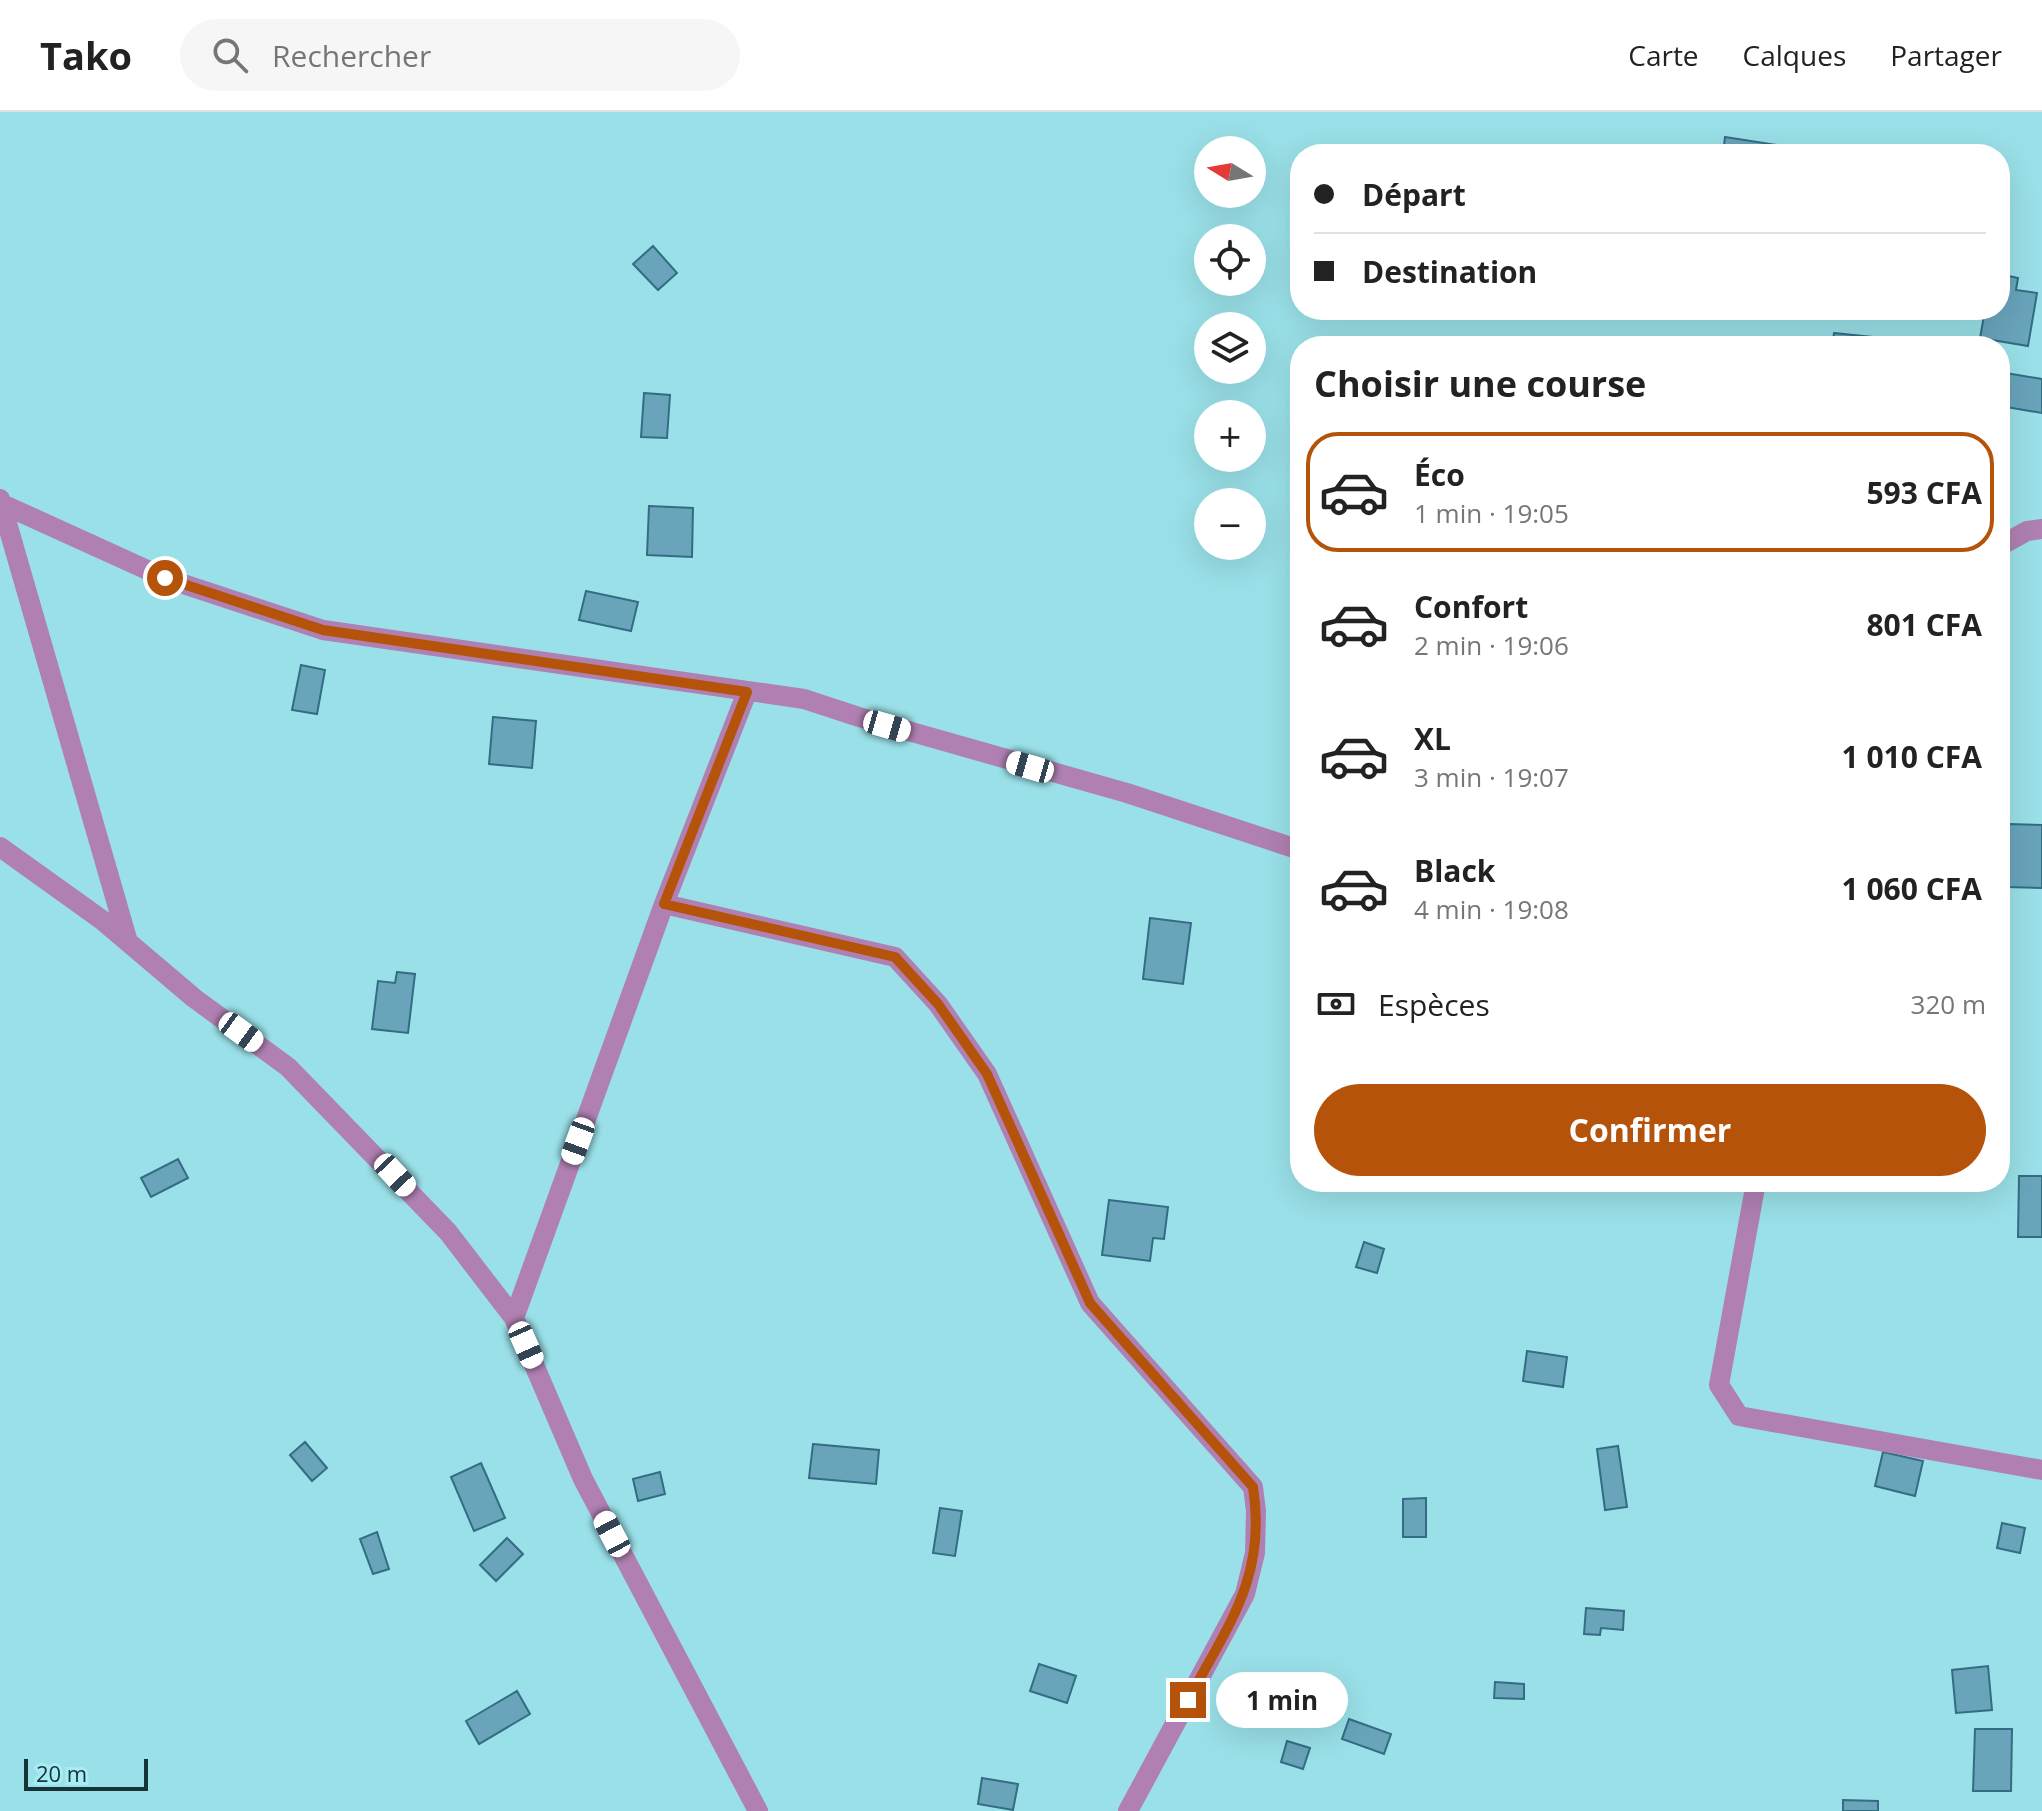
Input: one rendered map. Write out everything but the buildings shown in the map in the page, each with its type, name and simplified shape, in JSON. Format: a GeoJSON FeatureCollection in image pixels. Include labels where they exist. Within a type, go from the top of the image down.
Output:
{"type":"FeatureCollection","features":[{"type":"Feature","properties":{"kind":"street"},"geometry":{"type":"LineString","coordinates":[[1,502],[165,578],[323,630],[804,699],[873,722],[1127,793],[1290,847]]}},
{"type":"Feature","properties":{"kind":"street"},"geometry":{"type":"LineString","coordinates":[[1,502],[128,942]]}},
{"type":"Feature","properties":{"kind":"street"},"geometry":{"type":"LineString","coordinates":[[2010,540],[2027,531],[2042,529]]}},
{"type":"Feature","properties":{"kind":"street"},"geometry":{"type":"LineString","coordinates":[[514,1318],[664,904],[747,692]]}},
{"type":"Feature","properties":{"kind":"street"},"geometry":{"type":"LineString","coordinates":[[0,847],[288,1067],[448,1232],[514,1318],[583,1479],[758,1811]]}},
{"type":"Feature","properties":{"kind":"street"},"geometry":{"type":"LineString","coordinates":[[664,904],[895,957],[938,1004],[987,1074],[1090,1303],[1253,1487],[1255,1553],[1245,1594],[1128,1811]]}},
{"type":"Feature","properties":{"kind":"street"},"geometry":{"type":"LineString","coordinates":[[1754,1192],[1719,1385],[1739,1416],[2042,1470]]}},
{"type":"Feature","properties":{"kind":"route"},"geometry":{"type":"LineString","coordinates":[[165,578],[323,630],[747,692],[664,904],[895,957],[938,1004],[987,1074],[1090,1303],[1253,1487],[1255,1553],[1245,1594],[1188,1700]]}}]}
